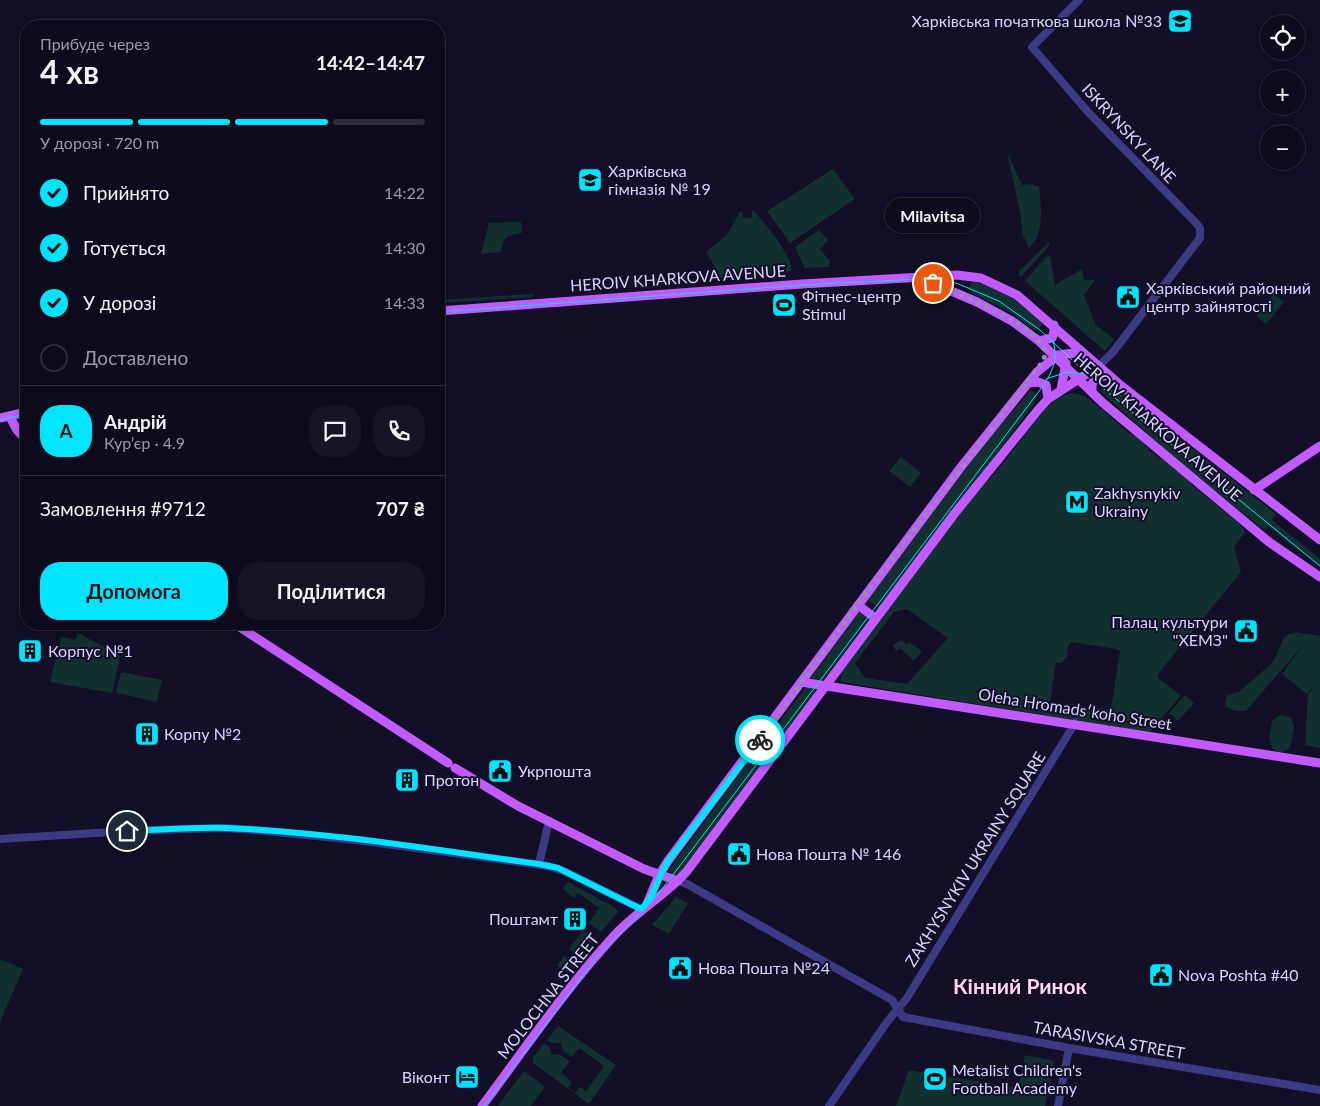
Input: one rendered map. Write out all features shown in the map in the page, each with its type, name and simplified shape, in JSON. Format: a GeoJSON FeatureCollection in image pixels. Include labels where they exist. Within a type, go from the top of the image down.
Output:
{"type":"FeatureCollection","features":[{"type":"Feature","properties":{"kind":"main road","name":"HEROIV KHARKOVA AVENUE"},"geometry":{"type":"LineString","coordinates":[[445,311],[802,284],[956,275],[989,280],[1018,295],[1108,375],[1320,540]]}},
{"type":"Feature","properties":{"kind":"main road","name":"HEROIV KHARKOVA AVENUE"},"geometry":{"type":"LineString","coordinates":[[920,278],[977,302],[1012,321],[1039,341],[1092,392],[1263,537],[1320,577]]}},
{"type":"Feature","properties":{"kind":"main road"},"geometry":{"type":"LineString","coordinates":[[1037,372],[1045,354],[1039,341],[1052,338],[1057,328],[1067,341],[1068,353],[1061,389]]}},
{"type":"Feature","properties":{"kind":"main road"},"geometry":{"type":"LineString","coordinates":[[644,907],[659,875],[858,605],[1028,383],[1037,372],[1056,356],[1068,353],[1090,357]]}},
{"type":"Feature","properties":{"kind":"main road"},"geometry":{"type":"LineString","coordinates":[[644,907],[678,881],[735,809],[875,618],[955,513],[1048,400],[1061,389],[1098,366]]}},
{"type":"Feature","properties":{"kind":"main road"},"geometry":{"type":"LineString","coordinates":[[1061,389],[1082,388],[1092,392],[1093,380],[1098,366]]}},
{"type":"Feature","properties":{"kind":"main road"},"geometry":{"type":"LineString","coordinates":[[1093,380],[1099,375],[1108,375]]}},
{"type":"Feature","properties":{"kind":"main road"},"geometry":{"type":"LineString","coordinates":[[1028,383],[1038,382],[1046,386],[1048,400]]}},
{"type":"Feature","properties":{"kind":"main road"},"geometry":{"type":"LineString","coordinates":[[0,418],[20,414]]}},
{"type":"Feature","properties":{"kind":"main road"},"geometry":{"type":"LineString","coordinates":[[10,417],[20,434]]}},
{"type":"Feature","properties":{"kind":"main road"},"geometry":{"type":"LineString","coordinates":[[1254,490],[1320,446]]}},
{"type":"Feature","properties":{"kind":"main road"},"geometry":{"type":"LineString","coordinates":[[858,605],[875,618]]}},
{"type":"Feature","properties":{"kind":"main road"},"geometry":{"type":"LineString","coordinates":[[244,630],[451,766],[549,821],[659,875],[678,881]]}},
{"type":"Feature","properties":{"kind":"main road","name":"Oleha Hromadsʹkoho Street"},"geometry":{"type":"LineString","coordinates":[[801,682],[1075,723],[1320,763]]}},
{"type":"Feature","properties":{"kind":"main road","name":"MOLOCHNA STREET"},"geometry":{"type":"LineString","coordinates":[[482,1106],[596,956],[644,907]]}},
{"type":"Feature","properties":{"kind":"street","name":"ISKRYNSKY LANE"},"geometry":{"type":"LineString","coordinates":[[1079,0],[1032,47],[1088,112],[1200,228],[1200,238],[1113,352],[1098,366]]}},
{"type":"Feature","properties":{"kind":"street","name":"ZAKHYSNYKIV UKRAINY SQUARE"},"geometry":{"type":"LineString","coordinates":[[829,1106],[907,998],[1075,723]]}},
{"type":"Feature","properties":{"kind":"street"},"geometry":{"type":"LineString","coordinates":[[539,864],[549,821]]}},
{"type":"Feature","properties":{"kind":"street"},"geometry":{"type":"LineString","coordinates":[[0,839],[127,831],[239,829],[356,840],[558,868],[644,907]]}},
{"type":"Feature","properties":{"kind":"street"},"geometry":{"type":"LineString","coordinates":[[678,881],[687,884],[892,1000],[898,1009]]}},
{"type":"Feature","properties":{"kind":"street","name":"TARASIVSKA STREET"},"geometry":{"type":"LineString","coordinates":[[898,1009],[903,1017],[1069,1048],[1320,1090]]}},
{"type":"Feature","properties":{"kind":"street"},"geometry":{"type":"LineString","coordinates":[[1058,1106],[1069,1048]]}},
{"type":"Feature","properties":{"kind":"green space"},"geometry":{"type":"Polygon","coordinates":[[[1007,152],[1022,185],[1031,184],[1039,187],[1040,228],[1038,235],[1029,248],[1022,233],[1021,217],[1007,152]]]}},
{"type":"Feature","properties":{"kind":"green space"},"geometry":{"type":"Polygon","coordinates":[[[833,169],[855,199],[790,243],[767,211],[833,169]]]}},
{"type":"Feature","properties":{"kind":"green space"},"geometry":{"type":"Polygon","coordinates":[[[752,209],[783,248],[791,265],[791,271],[716,279],[715,267],[706,252],[727,235],[740,212],[743,212],[743,218],[752,218],[752,209]]]}},
{"type":"Feature","properties":{"kind":"green space"},"geometry":{"type":"Polygon","coordinates":[[[521,222],[522,233],[507,238],[503,243],[501,252],[481,254],[489,223],[521,222]]]}},
{"type":"Feature","properties":{"kind":"green space"},"geometry":{"type":"Polygon","coordinates":[[[819,230],[828,240],[820,249],[830,261],[829,267],[805,268],[795,247],[819,230]]]}},
{"type":"Feature","properties":{"kind":"green space"},"geometry":{"type":"Polygon","coordinates":[[[1049,242],[1049,246],[1022,276],[1019,276],[1019,271],[1049,242]]]}},
{"type":"Feature","properties":{"kind":"green space"},"geometry":{"type":"Polygon","coordinates":[[[1050,256],[1055,285],[1082,269],[1084,280],[1095,280],[1084,295],[1095,324],[1114,339],[1105,351],[1025,281],[1046,257],[1050,256]]]}},
{"type":"Feature","properties":{"kind":"green space"},"geometry":{"type":"Polygon","coordinates":[[[975,282],[992,288],[1024,305],[1033,312],[1043,325],[1035,331],[1011,313],[972,293],[968,288],[971,283],[975,282]]]}},
{"type":"Feature","properties":{"kind":"green space"},"geometry":{"type":"Polygon","coordinates":[[[533,294],[533,297],[445,303],[445,300],[533,294]]]}},
{"type":"Feature","properties":{"kind":"green space"},"geometry":{"type":"Polygon","coordinates":[[[1274,294],[1284,302],[1266,324],[1256,316],[1274,294]]]}},
{"type":"Feature","properties":{"kind":"green space"},"geometry":{"type":"Polygon","coordinates":[[[1108,382],[1276,514],[1272,520],[1320,559],[1320,567],[1268,526],[1264,530],[1199,478],[1191,484],[1241,525],[1245,532],[1234,547],[1241,572],[1158,674],[1158,678],[1181,696],[1162,717],[1163,719],[1149,732],[841,682],[840,672],[980,485],[991,477],[1003,463],[1040,415],[1053,402],[1065,394],[1084,396],[1130,434],[1134,434],[1158,457],[1170,461],[1177,460],[1101,392],[1100,389],[1108,382]],[[907,609],[894,612],[855,663],[865,678],[907,684],[948,638],[907,609]],[[1071,642],[1068,646],[1067,657],[1061,663],[1056,663],[1050,701],[1111,710],[1120,651],[1071,642]]]}},
{"type":"Feature","properties":{"kind":"green space"},"geometry":{"type":"Polygon","coordinates":[[[1031,390],[1038,395],[1032,407],[879,608],[867,600],[987,441],[1031,390]]]}},
{"type":"Feature","properties":{"kind":"green space"},"geometry":{"type":"Polygon","coordinates":[[[901,457],[921,473],[910,487],[889,471],[901,457]]]}},
{"type":"Feature","properties":{"kind":"green space"},"geometry":{"type":"Polygon","coordinates":[[[859,612],[869,619],[823,681],[810,679],[859,612]]]}},
{"type":"Feature","properties":{"kind":"green space"},"geometry":{"type":"Polygon","coordinates":[[[1295,632],[1320,636],[1320,748],[1305,745],[1308,695],[1317,683],[1307,694],[1282,674],[1304,644],[1246,711],[1236,711],[1225,706],[1227,695],[1239,692],[1273,662],[1285,636],[1295,632]]]}},
{"type":"Feature","properties":{"kind":"green space"},"geometry":{"type":"Polygon","coordinates":[[[78,633],[120,656],[112,693],[50,682],[61,637],[75,640],[78,633]]]}},
{"type":"Feature","properties":{"kind":"green space"},"geometry":{"type":"Polygon","coordinates":[[[901,640],[907,644],[909,642],[922,651],[914,661],[900,648],[896,651],[893,645],[901,640]]]}},
{"type":"Feature","properties":{"kind":"green space"},"geometry":{"type":"Polygon","coordinates":[[[121,672],[162,680],[157,702],[116,693],[121,672]]]}},
{"type":"Feature","properties":{"kind":"green space"},"geometry":{"type":"Polygon","coordinates":[[[806,687],[815,689],[815,694],[685,867],[675,876],[668,871],[674,862],[806,687]]]}},
{"type":"Feature","properties":{"kind":"green space"},"geometry":{"type":"Polygon","coordinates":[[[1185,695],[1194,703],[1178,721],[1169,713],[1185,695]]]}},
{"type":"Feature","properties":{"kind":"green space"},"geometry":{"type":"Polygon","coordinates":[[[1280,715],[1291,717],[1294,727],[1290,748],[1280,753],[1273,750],[1269,739],[1272,721],[1280,715]]]}},
{"type":"Feature","properties":{"kind":"green space"},"geometry":{"type":"Polygon","coordinates":[[[568,882],[616,908],[618,912],[601,932],[589,923],[599,908],[578,893],[574,898],[563,889],[568,882]]]}},
{"type":"Feature","properties":{"kind":"green space"},"geometry":{"type":"Polygon","coordinates":[[[676,897],[688,903],[669,934],[652,925],[676,897]]]}},
{"type":"Feature","properties":{"kind":"green space"},"geometry":{"type":"Polygon","coordinates":[[[583,930],[595,939],[580,957],[569,949],[583,930]]]}},
{"type":"Feature","properties":{"kind":"green space"},"geometry":{"type":"Polygon","coordinates":[[[564,956],[575,965],[568,974],[557,966],[564,956]]]}},
{"type":"Feature","properties":{"kind":"green space"},"geometry":{"type":"Polygon","coordinates":[[[0,959],[23,969],[0,1022],[0,959]]]}},
{"type":"Feature","properties":{"kind":"green space"},"geometry":{"type":"Polygon","coordinates":[[[558,1026],[616,1065],[589,1104],[533,1063],[533,1058],[544,1043],[549,1047],[552,1054],[560,1055],[570,1061],[561,1073],[572,1082],[568,1088],[575,1093],[580,1087],[586,1091],[604,1066],[579,1048],[572,1057],[563,1051],[561,1043],[552,1043],[547,1040],[558,1026]]]}},
{"type":"Feature","properties":{"kind":"green space","name":"Metalist Children's Football Academy"},"geometry":{"type":"Polygon","coordinates":[[[1025,1055],[1054,1061],[1045,1106],[896,1106],[909,1070],[1018,1088],[1025,1055]]]}},
{"type":"Feature","properties":{"kind":"green space"},"geometry":{"type":"Polygon","coordinates":[[[524,1071],[545,1087],[531,1106],[498,1106],[524,1071]]]}},
{"type":"Feature","properties":{"kind":"tram line"},"geometry":{"type":"LineString","coordinates":[[445,312],[802,285],[919,279],[956,283],[999,301],[1040,330],[1099,385],[1320,566]]}},
{"type":"Feature","properties":{"kind":"tram line"},"geometry":{"type":"LineString","coordinates":[[484,1106],[597,957],[654,899],[679,867],[1043,386],[1054,365],[1055,348],[1053,342]]}},
{"type":"Feature","properties":{"kind":"tram line"},"geometry":{"type":"LineString","coordinates":[[1046,379],[1067,372],[1087,374]]}},
{"type":"Feature","properties":{"kind":"tram line"},"geometry":{"type":"LineString","coordinates":[[0,420],[20,415]]}},
{"type":"Feature","properties":{"kind":"way so far"},"geometry":{"type":"LineString","coordinates":[[760,740],[861,600],[961,467],[1037,372],[1045,356],[1042,344],[1012,321],[961,294],[933,283]]}},
{"type":"Feature","properties":{"kind":"place","name":"Харківська початкова школа №33"},"geometry":{"type":"Point","coordinates":[1180,21]}},
{"type":"Feature","properties":{"kind":"place","name":"Харківська гімназія № 19"},"geometry":{"type":"Point","coordinates":[590,180]}},
{"type":"Feature","properties":{"kind":"place","name":"Milavitsa"},"geometry":{"type":"Point","coordinates":[933,283]}},
{"type":"Feature","properties":{"kind":"place","name":"Харківський районний центр зайнятості"},"geometry":{"type":"Point","coordinates":[1128,297]}},
{"type":"Feature","properties":{"kind":"place","name":"Фітнес-центр Stimul"},"geometry":{"type":"Point","coordinates":[784,305]}},
{"type":"Feature","properties":{"kind":"place","name":"Zakhysnykiv Ukrainy"},"geometry":{"type":"Point","coordinates":[1077,502]}},
{"type":"Feature","properties":{"kind":"place","name":"Палац культури \"ХЕМЗ\""},"geometry":{"type":"Point","coordinates":[1246,631]}},
{"type":"Feature","properties":{"kind":"place","name":"Корпус №1"},"geometry":{"type":"Point","coordinates":[30,651]}},
{"type":"Feature","properties":{"kind":"place","name":"Корпу №2"},"geometry":{"type":"Point","coordinates":[147,734]}},
{"type":"Feature","properties":{"kind":"place","name":"Укрпошта"},"geometry":{"type":"Point","coordinates":[500,771]}},
{"type":"Feature","properties":{"kind":"place","name":"Протон"},"geometry":{"type":"Point","coordinates":[407,780]}},
{"type":"Feature","properties":{"kind":"place","name":"Нова Пошта № 146"},"geometry":{"type":"Point","coordinates":[739,854]}},
{"type":"Feature","properties":{"kind":"place","name":"Поштамт"},"geometry":{"type":"Point","coordinates":[575,919]}},
{"type":"Feature","properties":{"kind":"place","name":"Нова Пошта №24"},"geometry":{"type":"Point","coordinates":[680,968]}},
{"type":"Feature","properties":{"kind":"place","name":"Nova Poshta #40"},"geometry":{"type":"Point","coordinates":[1161,975]}},
{"type":"Feature","properties":{"kind":"place","name":"Віконт"},"geometry":{"type":"Point","coordinates":[467,1077]}},
{"type":"Feature","properties":{"kind":"place","name":"Metalist Children's Football Academy"},"geometry":{"type":"Point","coordinates":[935,1079]}},
{"type":"Feature","properties":{"kind":"district","name":"Кінний Ринок"},"geometry":{"type":"Point","coordinates":[1020,987]}},
{"type":"Feature","properties":{"kind":"route"},"geometry":{"type":"LineString","coordinates":[[127,831],[223,828],[256,830],[356,840],[539,864],[558,868],[641,909],[647,904],[659,875],[668,861],[760,740]]}}]}
